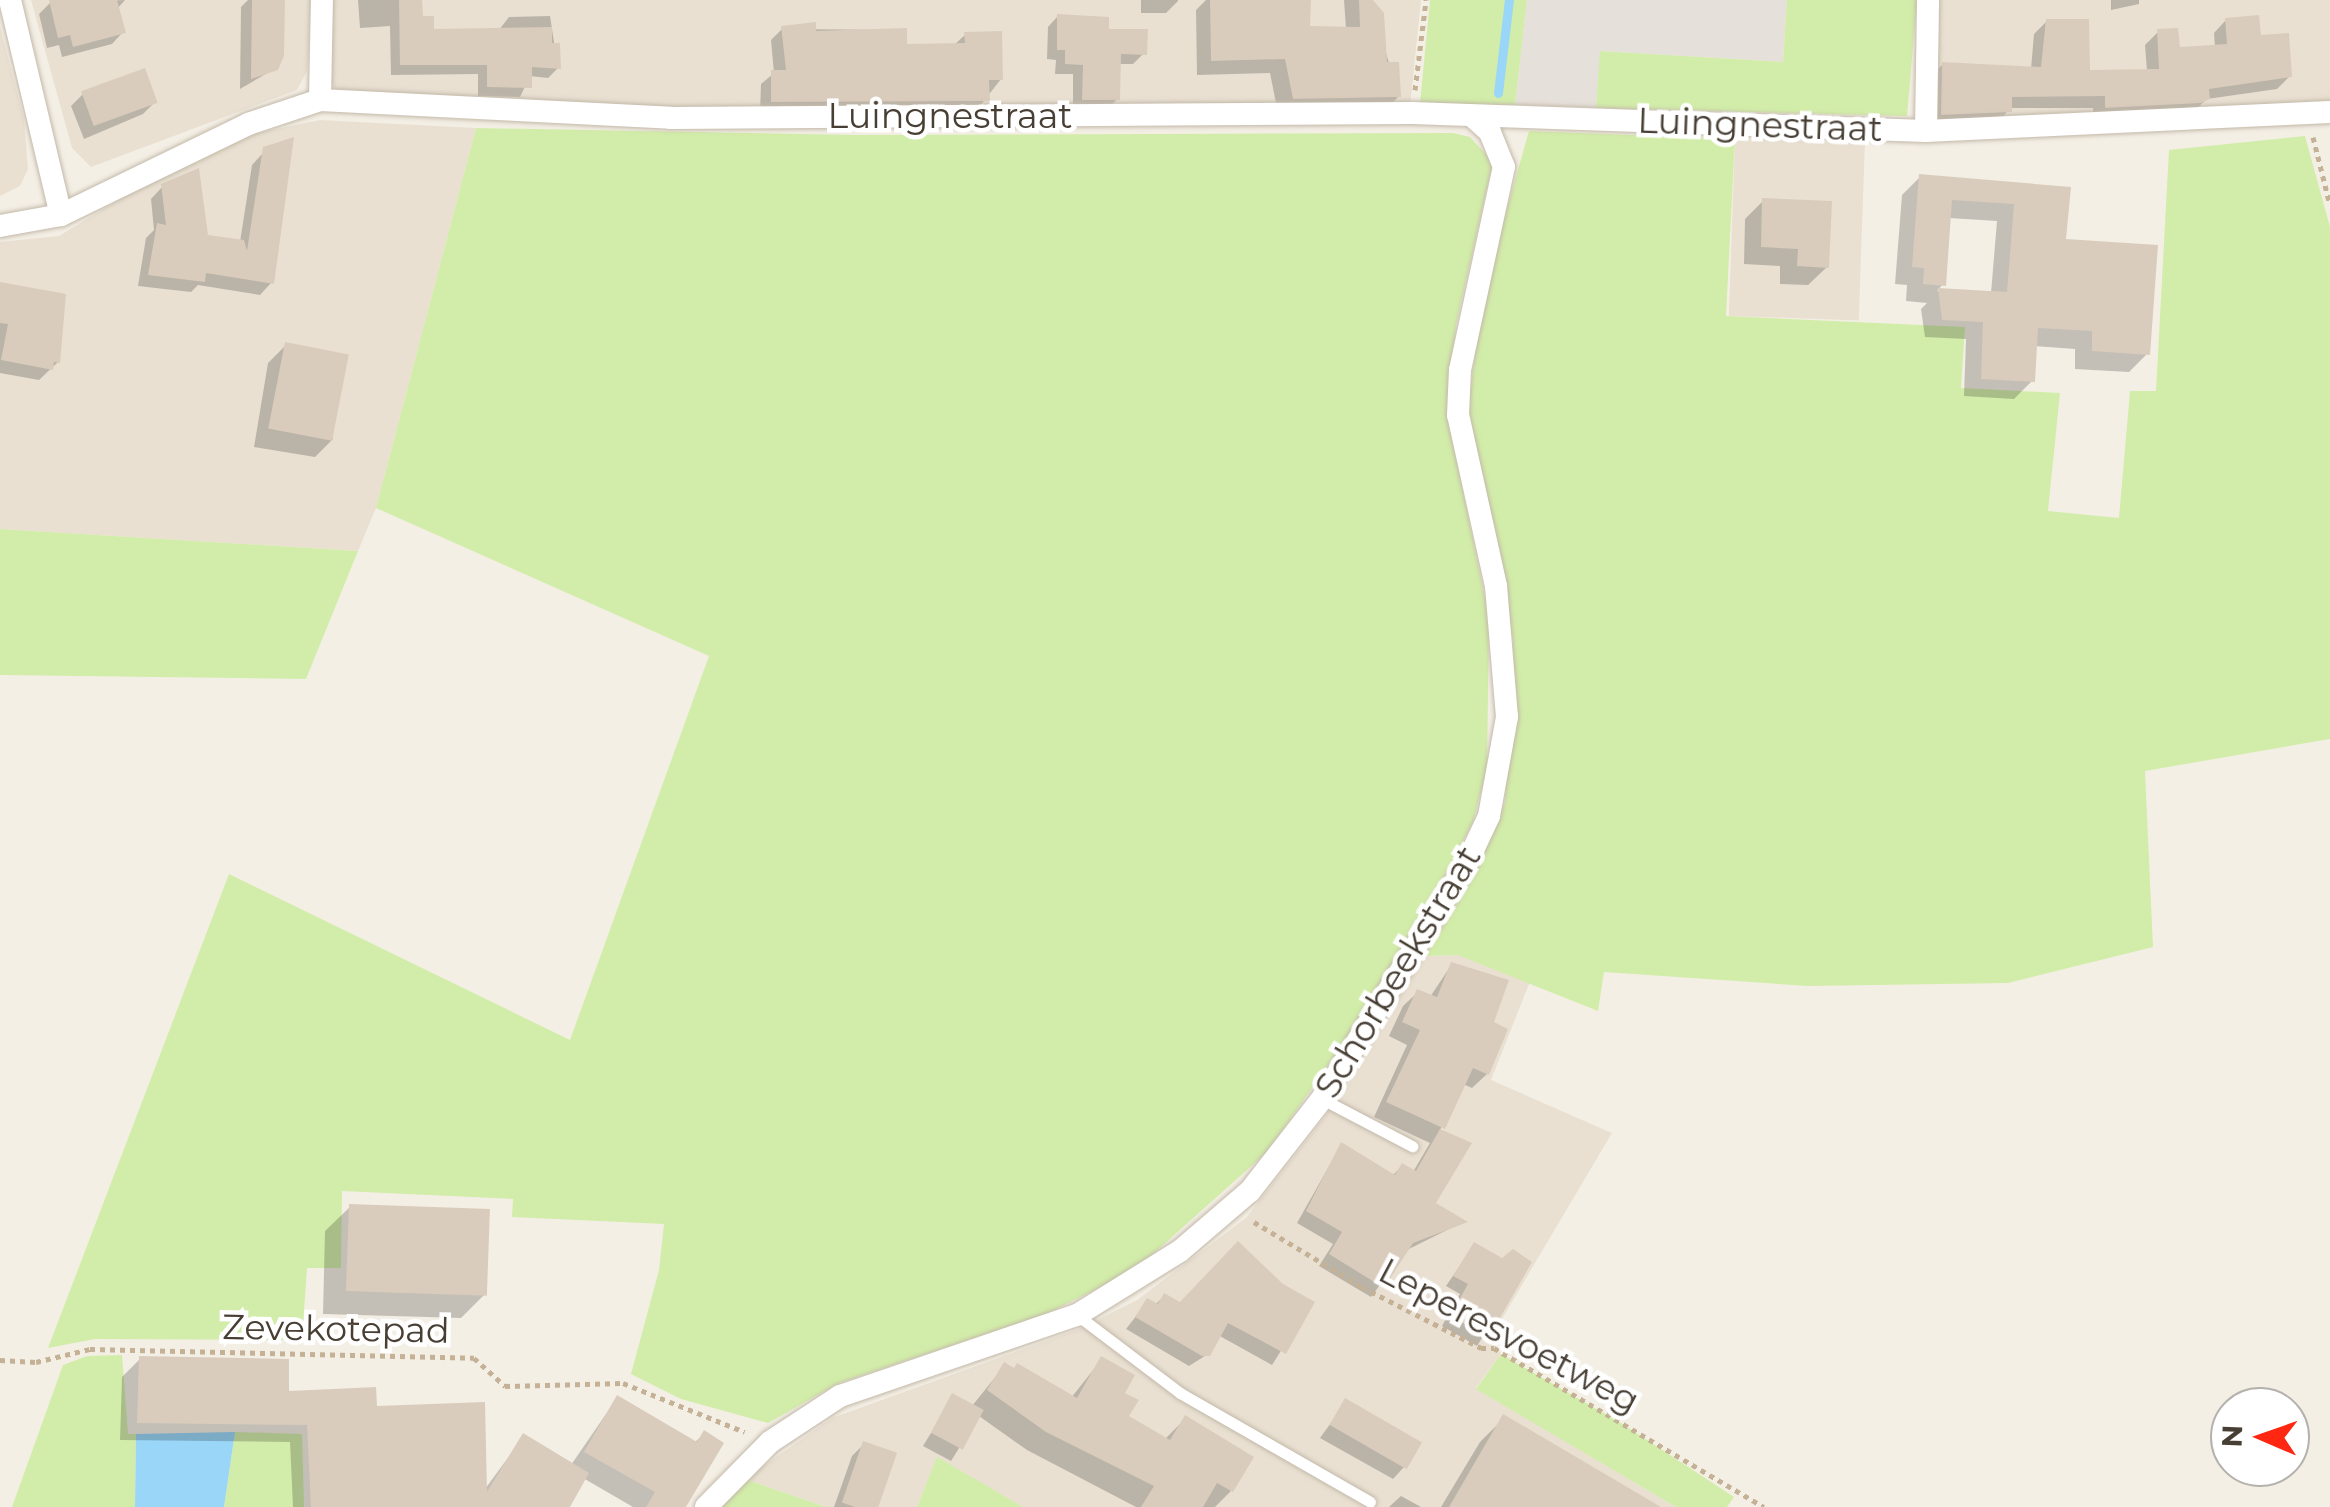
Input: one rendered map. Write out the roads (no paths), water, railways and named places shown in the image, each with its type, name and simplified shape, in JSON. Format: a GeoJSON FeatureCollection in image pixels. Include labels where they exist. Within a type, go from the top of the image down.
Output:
{"type":"FeatureCollection","features":[{"type":"Feature","properties":{"kind":"street"},"geometry":{"type":"LineString","coordinates":[[10,0],[61,215]]}},
{"type":"Feature","properties":{"kind":"street"},"geometry":{"type":"LineString","coordinates":[[320,100],[322,0]]}},
{"type":"Feature","properties":{"kind":"street","name":"Luingnestraat"},"geometry":{"type":"LineString","coordinates":[[1926,130],[1928,0]]}},
{"type":"Feature","properties":{"kind":"street","name":"Luingnestraat"},"geometry":{"type":"LineString","coordinates":[[0,226],[61,215],[248,124],[320,100],[671,118],[1412,113],[1926,130],[2319,114]]}},
{"type":"Feature","properties":{"kind":"street","name":"Schorbeekstraat"},"geometry":{"type":"LineString","coordinates":[[706,1507],[770,1442],[840,1396],[1078,1316],[1152,1274],[1232,1204],[1322,1099],[1465,867],[1490,816],[1506,717],[1503,628],[1458,415],[1460,370],[1504,167],[1490,132],[1471,115]]}},
{"type":"Feature","properties":{"kind":"lane"},"geometry":{"type":"LineString","coordinates":[[1322,1099],[1412,1146]]}},
{"type":"Feature","properties":{"kind":"lane"},"geometry":{"type":"LineString","coordinates":[[1078,1316],[1180,1393],[1370,1502]]}},
{"type":"Feature","properties":{"kind":"water"},"geometry":{"type":"Polygon","coordinates":[[[235,1432],[224,1507],[135,1507],[136,1434],[235,1432]]]}},
{"type":"Feature","properties":{"kind":"waterway"},"geometry":{"type":"LineString","coordinates":[[1498,93],[1509,0]]}}]}
